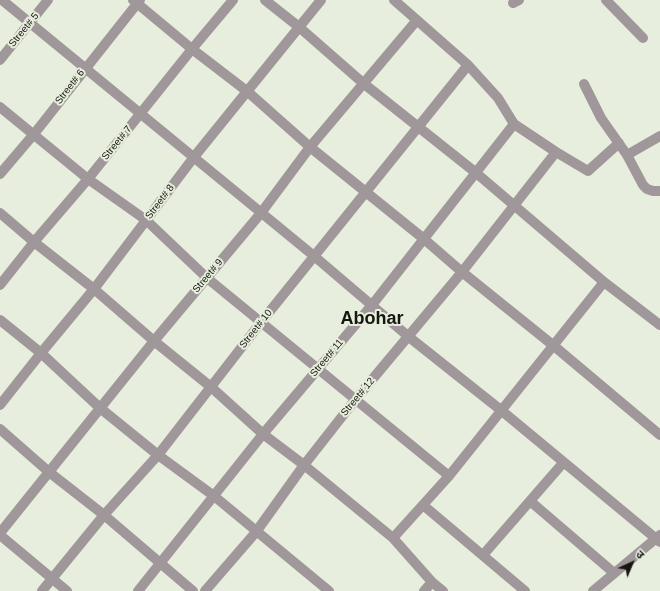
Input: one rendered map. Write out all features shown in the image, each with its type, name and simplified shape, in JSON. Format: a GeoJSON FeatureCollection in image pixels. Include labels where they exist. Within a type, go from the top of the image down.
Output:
{"type":"FeatureCollection","features":[{"type":"Feature","properties":{"kind":"street"},"geometry":{"type":"LineString","coordinates":[[2,0],[84,69],[314,256],[409,337],[502,411],[563,463],[659,539],[593,591]]}},
{"type":"Feature","properties":{"kind":"street","name":"Street# 5"},"geometry":{"type":"LineString","coordinates":[[0,60],[48,0]]}},
{"type":"Feature","properties":{"kind":"street","name":"Street# 7"},"geometry":{"type":"LineString","coordinates":[[0,285],[233,0]]}},
{"type":"Feature","properties":{"kind":"street"},"geometry":{"type":"LineString","coordinates":[[265,0],[299,27],[363,83],[476,172],[604,282],[660,325]]}},
{"type":"Feature","properties":{"kind":"street","name":"Street# 8"},"geometry":{"type":"LineString","coordinates":[[0,405],[94,289],[194,157],[321,0]]}},
{"type":"Feature","properties":{"kind":"street"},"geometry":{"type":"LineString","coordinates":[[394,0],[468,65],[498,98],[514,124],[556,152],[588,171],[619,143]]}},
{"type":"Feature","properties":{"kind":"street"},"geometry":{"type":"LineString","coordinates":[[606,0],[643,38]]}},
{"type":"Feature","properties":{"kind":"street"},"geometry":{"type":"LineString","coordinates":[[137,1],[192,49],[248,92],[310,147],[424,239],[660,435]]}},
{"type":"Feature","properties":{"kind":"street","name":"Street# 6"},"geometry":{"type":"LineString","coordinates":[[0,174],[34,134],[137,1]]}},
{"type":"Feature","properties":{"kind":"street","name":"Street# 9"},"geometry":{"type":"LineString","coordinates":[[0,534],[154,341],[261,213],[310,147],[417,20]]}},
{"type":"Feature","properties":{"kind":"street","name":"Street# 10"},"geometry":{"type":"LineString","coordinates":[[42,591],[104,515],[158,455],[262,321],[468,65]]}},
{"type":"Feature","properties":{"kind":"street"},"geometry":{"type":"LineString","coordinates":[[584,84],[601,118],[627,155],[643,185],[647,189],[660,191]]}},
{"type":"Feature","properties":{"kind":"street"},"geometry":{"type":"LineString","coordinates":[[0,107],[88,179],[146,220],[208,278],[449,476]]}},
{"type":"Feature","properties":{"kind":"street","name":"Street# 11"},"geometry":{"type":"LineString","coordinates":[[138,591],[263,434],[372,305],[514,124]]}},
{"type":"Feature","properties":{"kind":"street"},"geometry":{"type":"LineString","coordinates":[[627,155],[660,136]]}},
{"type":"Feature","properties":{"kind":"street","name":"Street# 12"},"geometry":{"type":"LineString","coordinates":[[205,591],[256,532],[304,465],[355,400],[462,272],[556,152]]}},
{"type":"Feature","properties":{"kind":"street"},"geometry":{"type":"LineString","coordinates":[[0,214],[94,289],[154,341],[211,387],[263,434],[304,465],[393,538],[432,582],[443,591]]}},
{"type":"Feature","properties":{"kind":"street"},"geometry":{"type":"LineString","coordinates":[[393,538],[449,476],[604,282]]}},
{"type":"Feature","properties":{"kind":"street"},"geometry":{"type":"LineString","coordinates":[[0,320],[41,353],[100,408],[158,455],[214,496],[329,591]]}},
{"type":"Feature","properties":{"kind":"street"},"geometry":{"type":"LineString","coordinates":[[0,429],[49,472],[104,515],[193,591]]}},
{"type":"Feature","properties":{"kind":"street"},"geometry":{"type":"LineString","coordinates":[[483,555],[563,463]]}},
{"type":"Feature","properties":{"kind":"street"},"geometry":{"type":"LineString","coordinates":[[530,501],[614,573]]}},
{"type":"Feature","properties":{"kind":"street"},"geometry":{"type":"LineString","coordinates":[[423,505],[525,591]]}},
{"type":"Feature","properties":{"kind":"street"},"geometry":{"type":"LineString","coordinates":[[0,534],[66,591]]}},
{"type":"Feature","properties":{"kind":"street"},"geometry":{"type":"LineString","coordinates":[[424,591],[432,582]]}},
{"type":"Feature","properties":{"kind":"district","name":"Abohar"},"geometry":{"type":"Point","coordinates":[372,319]}}]}
